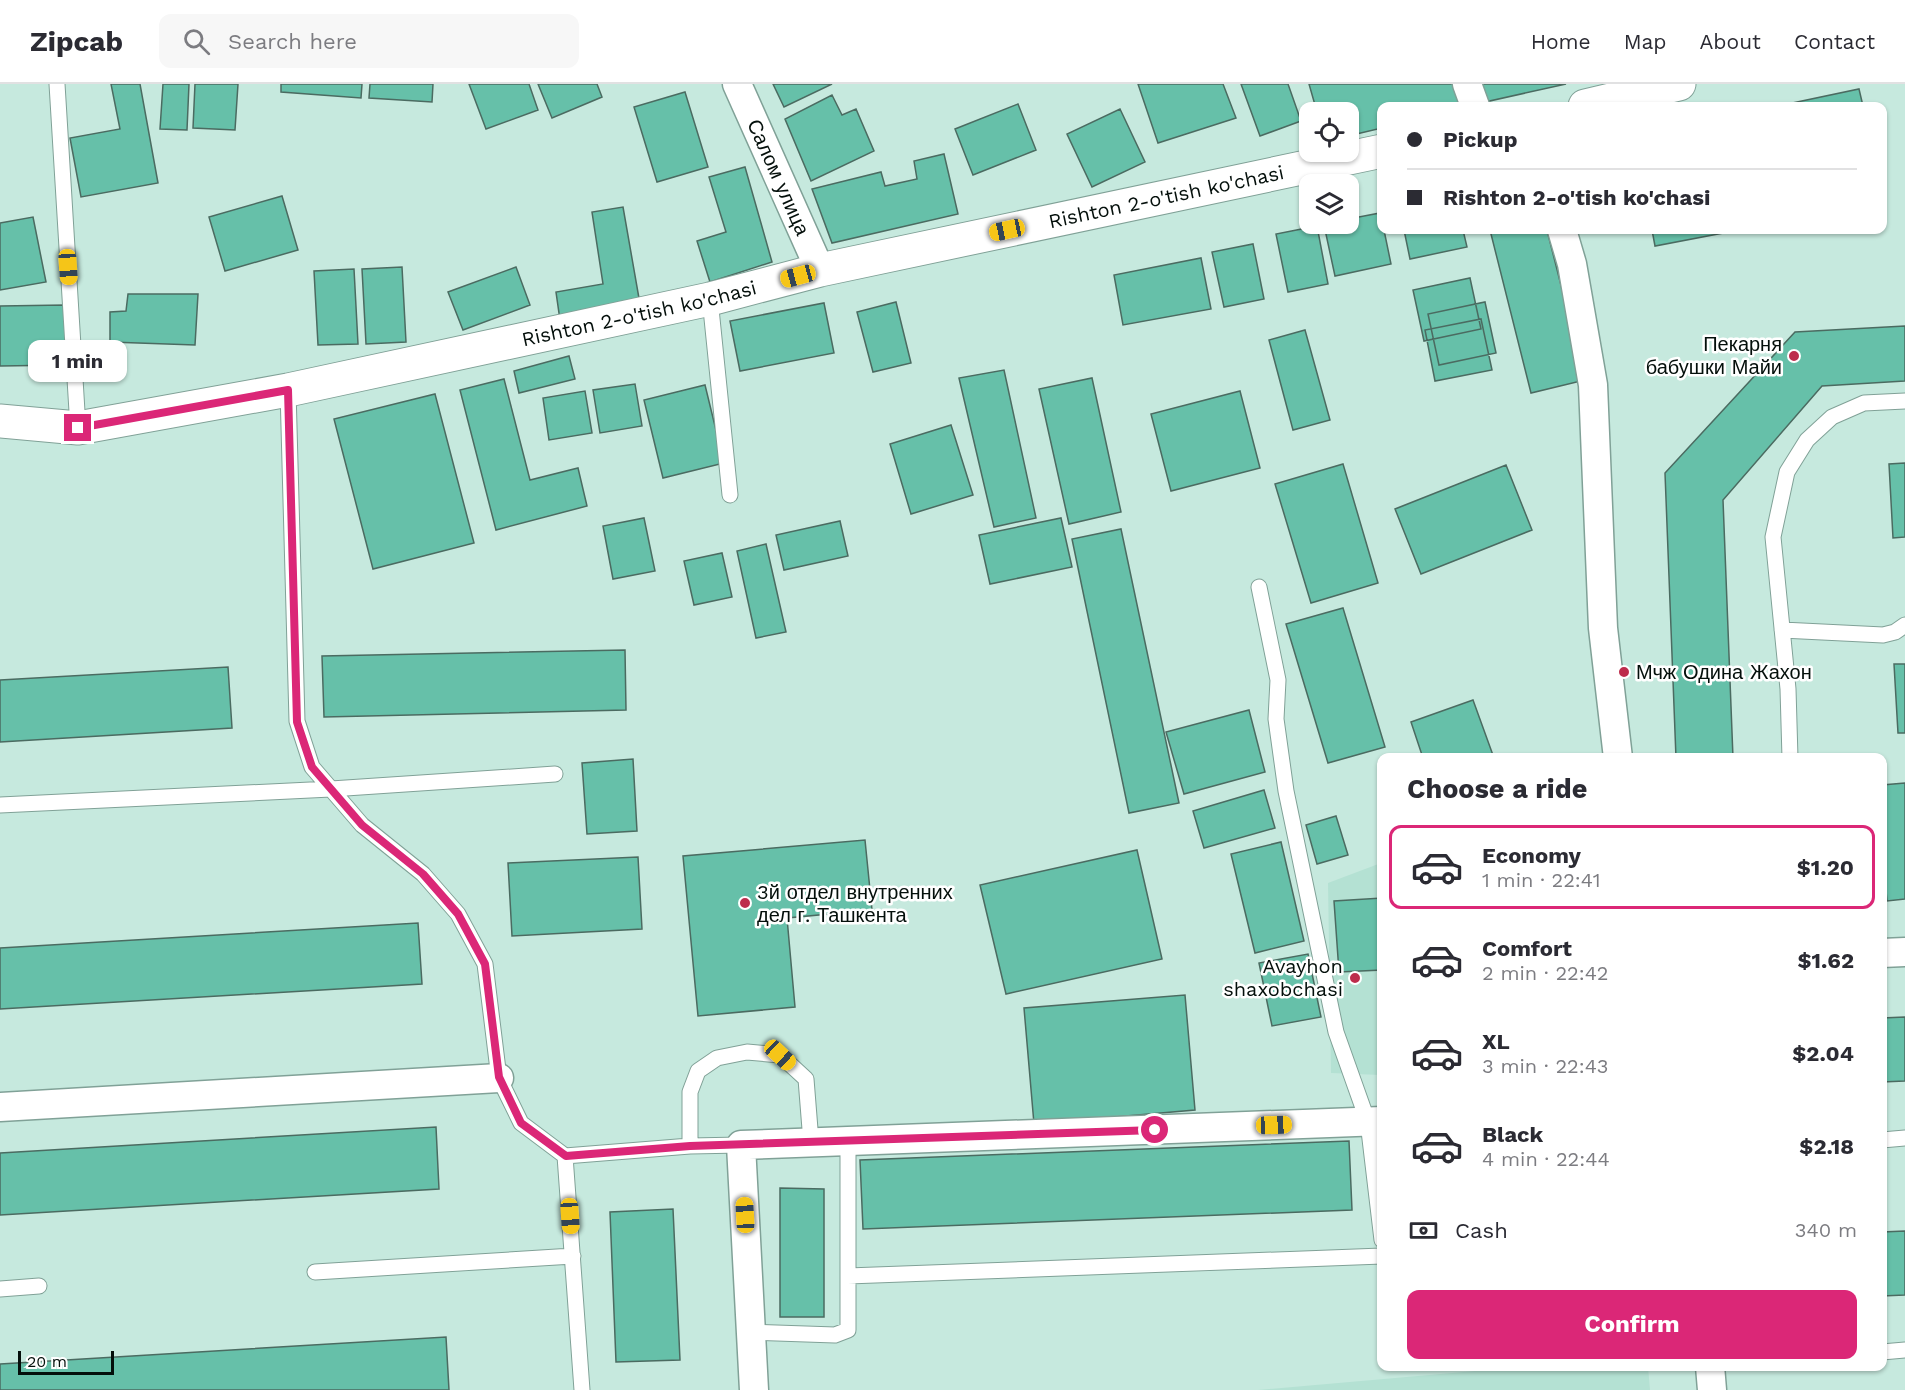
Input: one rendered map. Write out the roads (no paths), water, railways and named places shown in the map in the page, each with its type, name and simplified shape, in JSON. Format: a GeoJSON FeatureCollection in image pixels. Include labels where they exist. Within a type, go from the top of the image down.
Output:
{"type":"FeatureCollection","features":[{"type":"Feature","properties":{"kind":"street","name":"Салом улица"},"geometry":{"type":"LineString","coordinates":[[737,84],[820,270]]}},
{"type":"Feature","properties":{"kind":"street"},"geometry":{"type":"LineString","coordinates":[[1467,84],[1474,102]]}},
{"type":"Feature","properties":{"kind":"street"},"geometry":{"type":"LineString","coordinates":[[1602,102],[1679,84]]}},
{"type":"Feature","properties":{"kind":"street","name":"Rishton 2-o'tish ko'chasi"},"geometry":{"type":"LineString","coordinates":[[0,421],[78,428],[288,390],[710,299],[820,270],[1377,152]]}},
{"type":"Feature","properties":{"kind":"street"},"geometry":{"type":"LineString","coordinates":[[1563,234],[1572,264],[1593,385],[1603,628],[1617,753]]}},
{"type":"Feature","properties":{"kind":"street"},"geometry":{"type":"LineString","coordinates":[[1887,953],[1905,952]]}},
{"type":"Feature","properties":{"kind":"street"},"geometry":{"type":"LineString","coordinates":[[0,1107],[499,1077]]}},
{"type":"Feature","properties":{"kind":"street"},"geometry":{"type":"LineString","coordinates":[[754,1390],[741,1145],[1375,1121]]}},
{"type":"Feature","properties":{"kind":"street"},"geometry":{"type":"LineString","coordinates":[[1710,1371],[1712,1390]]}},
{"type":"Feature","properties":{"kind":"lane"},"geometry":{"type":"LineString","coordinates":[[57,84],[78,428]]}},
{"type":"Feature","properties":{"kind":"lane"},"geometry":{"type":"LineString","coordinates":[[710,299],[730,495]]}},
{"type":"Feature","properties":{"kind":"lane"},"geometry":{"type":"LineString","coordinates":[[288,390],[297,722],[312,767],[362,825],[423,874],[458,914],[485,964],[499,1077],[521,1123],[566,1156],[690,1146],[741,1145]]}},
{"type":"Feature","properties":{"kind":"lane"},"geometry":{"type":"LineString","coordinates":[[1790,753],[1788,690],[1773,537],[1787,472],[1807,440],[1832,417],[1864,403],[1905,401]]}},
{"type":"Feature","properties":{"kind":"lane"},"geometry":{"type":"LineString","coordinates":[[1259,587],[1278,680],[1276,719],[1286,791],[1309,904],[1336,1032],[1375,1121],[1377,1155]]}},
{"type":"Feature","properties":{"kind":"lane"},"geometry":{"type":"LineString","coordinates":[[1782,630],[1883,635],[1902,630]]}},
{"type":"Feature","properties":{"kind":"lane"},"geometry":{"type":"LineString","coordinates":[[0,805],[331,789],[555,774]]}},
{"type":"Feature","properties":{"kind":"lane"},"geometry":{"type":"LineString","coordinates":[[690,1146],[690,1092],[699,1071],[717,1058],[747,1052],[780,1055],[806,1079],[811,1143]]}},
{"type":"Feature","properties":{"kind":"lane"},"geometry":{"type":"LineString","coordinates":[[1887,1140],[1905,1138]]}},
{"type":"Feature","properties":{"kind":"lane"},"geometry":{"type":"LineString","coordinates":[[751,1332],[835,1335],[848,1330],[848,1141]]}},
{"type":"Feature","properties":{"kind":"lane"},"geometry":{"type":"LineString","coordinates":[[566,1156],[582,1390]]}},
{"type":"Feature","properties":{"kind":"lane"},"geometry":{"type":"LineString","coordinates":[[315,1272],[573,1256]]}},
{"type":"Feature","properties":{"kind":"lane"},"geometry":{"type":"LineString","coordinates":[[848,1276],[1377,1256]]}},
{"type":"Feature","properties":{"kind":"lane"},"geometry":{"type":"LineString","coordinates":[[0,1289],[39,1286]]}},
{"type":"Feature","properties":{"kind":"lane"},"geometry":{"type":"LineString","coordinates":[[1887,1352],[1905,1350]]}},
{"type":"Feature","properties":{"kind":"place","name":"Пекарня бабушки Майи"},"geometry":{"type":"Point","coordinates":[1794,356]}},
{"type":"Feature","properties":{"kind":"place","name":"Мчж Одина Жахон"},"geometry":{"type":"Point","coordinates":[1624,672]}},
{"type":"Feature","properties":{"kind":"place","name":"3й отдел внутренних дел г. Ташкента"},"geometry":{"type":"Point","coordinates":[745,903]}},
{"type":"Feature","properties":{"kind":"place","name":"Avayhon shaxobchasi"},"geometry":{"type":"Point","coordinates":[1355,978]}}]}
